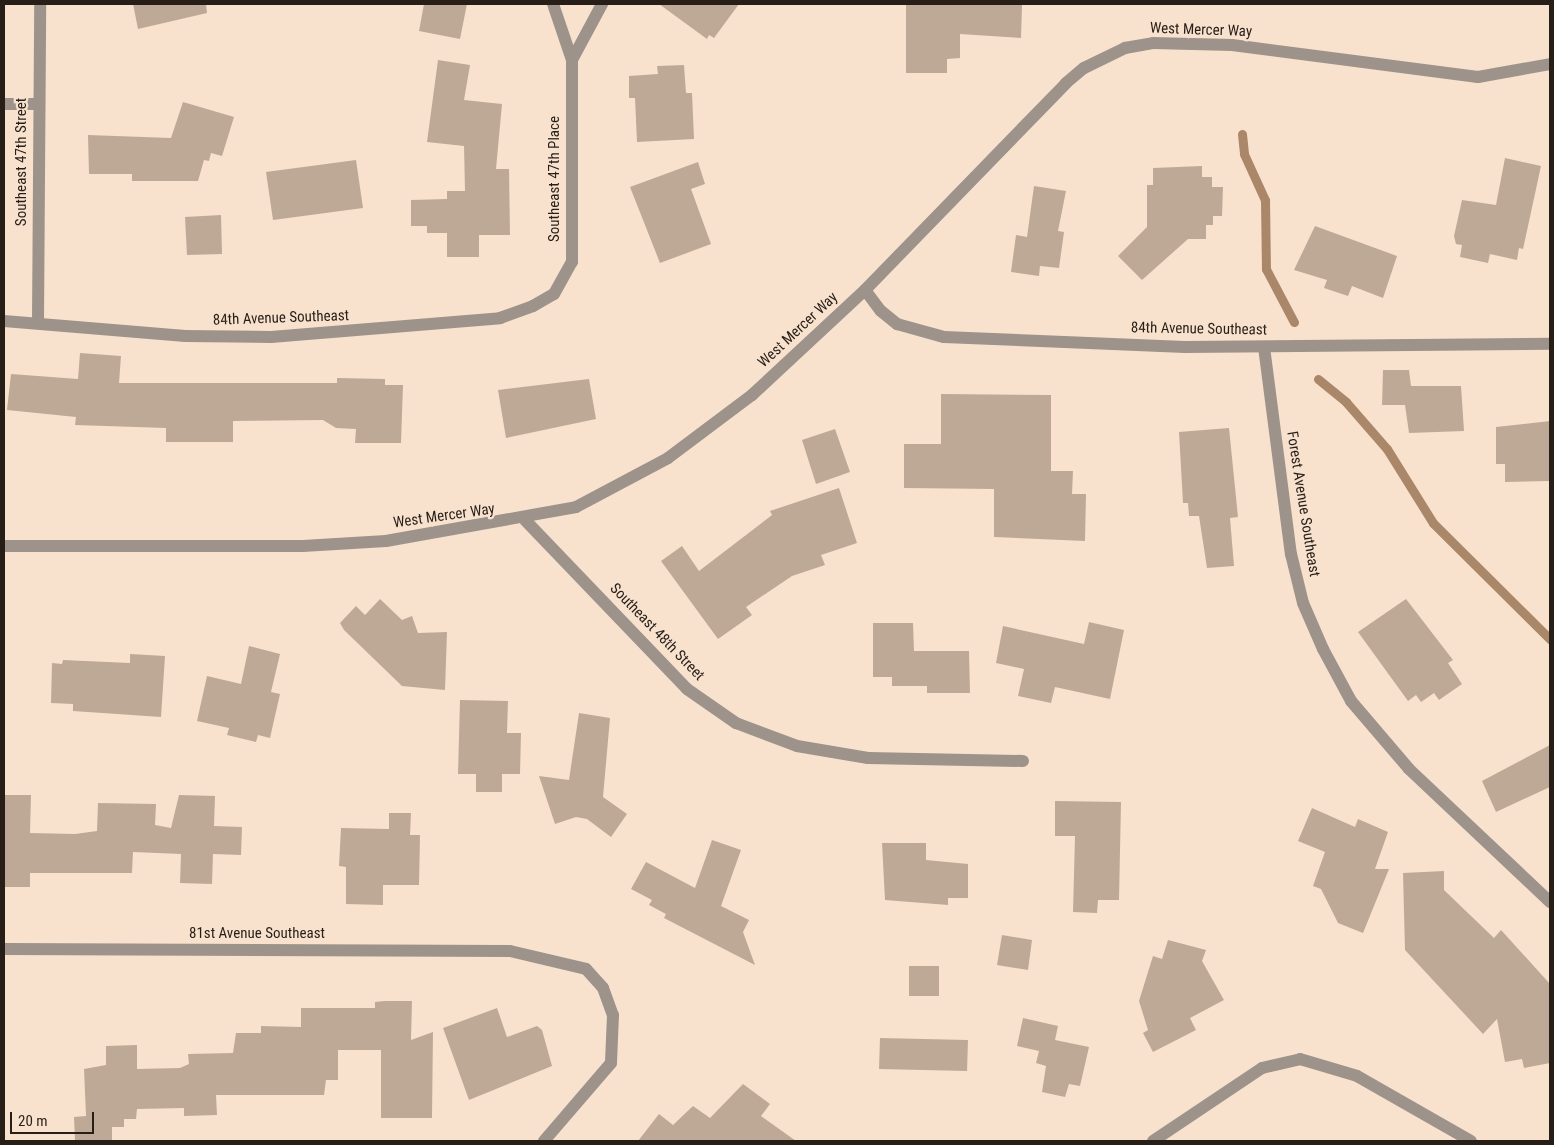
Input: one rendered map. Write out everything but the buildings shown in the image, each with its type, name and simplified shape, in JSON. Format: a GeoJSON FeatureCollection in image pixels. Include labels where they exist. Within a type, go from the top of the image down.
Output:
{"type":"FeatureCollection","features":[{"type":"Feature","properties":{"kind":"street","name":"Southeast 47th Street"},"geometry":{"type":"LineString","coordinates":[[38,321],[40,4]]}},
{"type":"Feature","properties":{"kind":"street","name":"Southeast 47th Place"},"geometry":{"type":"LineString","coordinates":[[552,4],[572,60],[572,262],[554,294]]}},
{"type":"Feature","properties":{"kind":"street","name":"Southeast 47th Place"},"geometry":{"type":"LineString","coordinates":[[572,60],[602,4]]}},
{"type":"Feature","properties":{"kind":"street","name":"West Mercer Way"},"geometry":{"type":"LineString","coordinates":[[4,546],[303,546],[386,541],[525,520],[576,507],[668,458],[752,395],[865,290],[1066,83],[1084,68],[1125,48],[1153,42],[1232,45],[1478,77],[1550,64]]}},
{"type":"Feature","properties":{"kind":"street"},"geometry":{"type":"LineString","coordinates":[[4,104],[39,104]]}},
{"type":"Feature","properties":{"kind":"street","name":"84th Avenue Southeast"},"geometry":{"type":"LineString","coordinates":[[865,290],[881,311],[897,324],[944,336],[1264,347],[1550,344]]}},
{"type":"Feature","properties":{"kind":"street","name":"84th Avenue Southeast"},"geometry":{"type":"LineString","coordinates":[[4,321],[38,321],[185,336],[271,337],[500,318],[554,294]]}},
{"type":"Feature","properties":{"kind":"street","name":"Forest Avenue Southeast"},"geometry":{"type":"LineString","coordinates":[[1264,347],[1291,554],[1303,603],[1323,649],[1351,701],[1409,768],[1550,902]]}},
{"type":"Feature","properties":{"kind":"street","name":"Southeast 48th Street"},"geometry":{"type":"LineString","coordinates":[[525,520],[687,689],[736,723],[797,746],[868,758],[1023,761]]}},
{"type":"Feature","properties":{"kind":"street","name":"81st Avenue Southeast"},"geometry":{"type":"LineString","coordinates":[[4,949],[510,951],[586,969],[603,988],[613,1015],[611,1063],[544,1141]]}},
{"type":"Feature","properties":{"kind":"street"},"geometry":{"type":"LineString","coordinates":[[1154,1141],[1262,1068],[1300,1059],[1357,1076],[1471,1141]]}},
{"type":"Feature","properties":{"kind":"waterway"},"geometry":{"type":"LineString","coordinates":[[1242,134],[1244,154],[1265,200],[1266,269],[1294,322]]}},
{"type":"Feature","properties":{"kind":"waterway"},"geometry":{"type":"LineString","coordinates":[[1318,379],[1346,402],[1387,449],[1433,523],[1550,639]]}}]}
